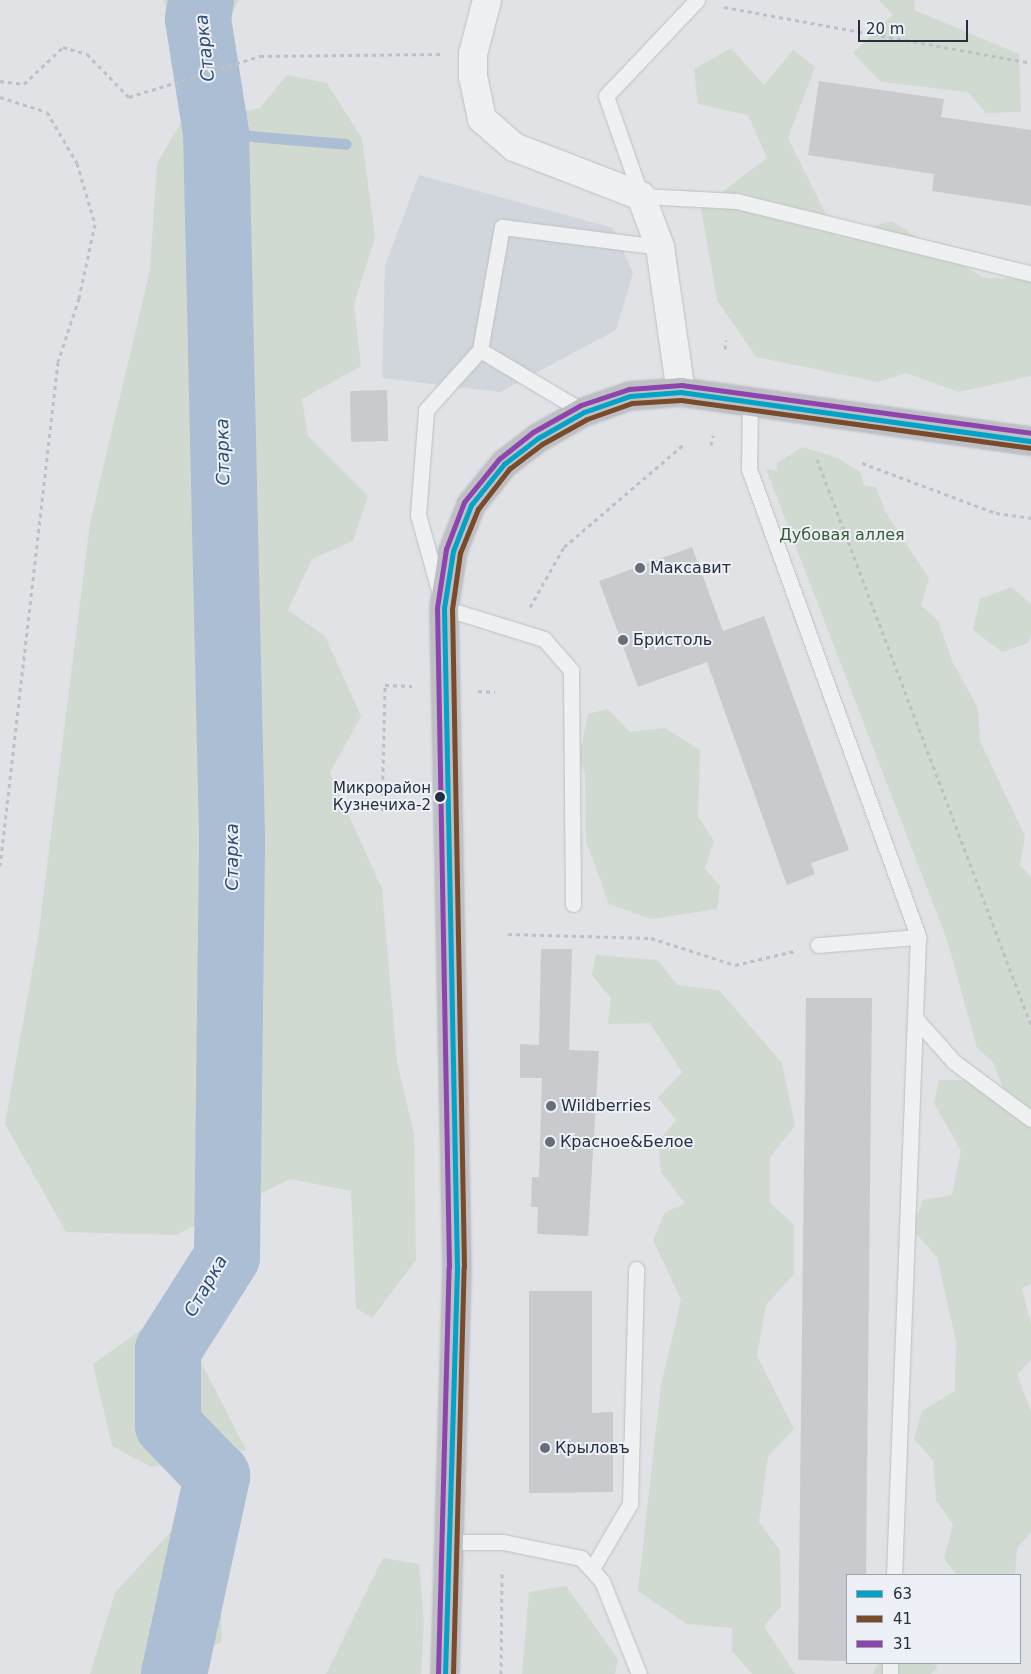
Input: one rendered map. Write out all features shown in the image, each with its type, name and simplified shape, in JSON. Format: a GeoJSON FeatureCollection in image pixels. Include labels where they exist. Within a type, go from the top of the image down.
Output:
{"type":"FeatureCollection","features":[{"type":"Feature","properties":{"kind":"street"},"geometry":{"type":"LineString","coordinates":[[487,0],[474,54],[473,76],[482,119],[514,147],[641,196],[660,247],[681,392]]}},
{"type":"Feature","properties":{"kind":"street"},"geometry":{"type":"LineString","coordinates":[[445,1674],[457,1267],[444,688],[444,608],[453,551],[471,505],[504,464],[584,412],[630,396],[681,392],[1031,441]]}},
{"type":"Feature","properties":{"kind":"lane"},"geometry":{"type":"LineString","coordinates":[[697,0],[606,96],[641,196],[737,201],[1031,274]]}},
{"type":"Feature","properties":{"kind":"lane"},"geometry":{"type":"LineString","coordinates":[[573,904],[571,670],[544,639],[518,629],[444,608],[418,514],[426,410],[480,350],[502,227],[660,247]]}},
{"type":"Feature","properties":{"kind":"lane"},"geometry":{"type":"LineString","coordinates":[[480,350],[584,412]]}},
{"type":"Feature","properties":{"kind":"lane"},"geometry":{"type":"LineString","coordinates":[[750,401],[749,469],[918,937],[894,1574]]}},
{"type":"Feature","properties":{"kind":"lane"},"geometry":{"type":"LineString","coordinates":[[818,945],[918,937]]}},
{"type":"Feature","properties":{"kind":"lane"},"geometry":{"type":"LineString","coordinates":[[915,1018],[954,1062],[1031,1119]]}},
{"type":"Feature","properties":{"kind":"lane"},"geometry":{"type":"LineString","coordinates":[[592,1567],[630,1504],[636,1269]]}},
{"type":"Feature","properties":{"kind":"lane"},"geometry":{"type":"LineString","coordinates":[[449,1542],[503,1542],[561,1551],[592,1567],[639,1674]]}},
{"type":"Feature","properties":{"kind":"path"},"geometry":{"type":"LineString","coordinates":[[724,7],[1031,63]]}},
{"type":"Feature","properties":{"kind":"path"},"geometry":{"type":"LineString","coordinates":[[0,81],[24,84],[63,47],[86,54],[129,97],[167,83],[260,56],[474,54]]}},
{"type":"Feature","properties":{"kind":"path"},"geometry":{"type":"LineString","coordinates":[[0,96],[47,112],[77,163],[95,224],[79,298],[58,362],[0,866]]}},
{"type":"Feature","properties":{"kind":"path"},"geometry":{"type":"LineString","coordinates":[[725,349],[726,340]]}},
{"type":"Feature","properties":{"kind":"path"},"geometry":{"type":"LineString","coordinates":[[711,445],[713,435]]}},
{"type":"Feature","properties":{"kind":"path"},"geometry":{"type":"LineString","coordinates":[[518,629],[564,547],[684,444]]}},
{"type":"Feature","properties":{"kind":"path"},"geometry":{"type":"LineString","coordinates":[[817,459],[1031,1026]]}},
{"type":"Feature","properties":{"kind":"path"},"geometry":{"type":"LineString","coordinates":[[862,464],[996,513],[1031,518]]}},
{"type":"Feature","properties":{"kind":"path"},"geometry":{"type":"LineString","coordinates":[[382,811],[386,685],[495,692]]}},
{"type":"Feature","properties":{"kind":"path"},"geometry":{"type":"LineString","coordinates":[[508,934],[651,938],[735,965],[818,945]]}},
{"type":"Feature","properties":{"kind":"path"},"geometry":{"type":"LineString","coordinates":[[501,1674],[503,1542]]}},
{"type":"Feature","properties":{"kind":"shaded area"},"geometry":{"type":"Polygon","coordinates":[[[419,175],[613,228],[633,273],[616,330],[500,392],[382,378],[385,266],[419,175]]]}},
{"type":"Feature","properties":{"kind":"green space"},"geometry":{"type":"Polygon","coordinates":[[[164,0],[239,0],[222,32],[169,31],[164,0]]]}},
{"type":"Feature","properties":{"kind":"green space"},"geometry":{"type":"Polygon","coordinates":[[[879,0],[915,0],[914,10],[1019,54],[1021,112],[986,113],[968,92],[881,82],[853,53],[893,15],[879,0]]]}},
{"type":"Feature","properties":{"kind":"green space"},"geometry":{"type":"Polygon","coordinates":[[[731,48],[764,85],[793,50],[815,67],[788,138],[837,237],[891,221],[984,278],[1031,279],[1031,376],[959,392],[906,373],[878,382],[756,357],[717,300],[701,208],[767,158],[748,115],[698,104],[694,69],[731,48]]]}},
{"type":"Feature","properties":{"kind":"green space"},"geometry":{"type":"Polygon","coordinates":[[[287,75],[327,83],[362,139],[375,237],[354,304],[361,366],[302,399],[308,436],[368,496],[353,541],[312,559],[288,610],[325,636],[361,716],[330,773],[382,889],[397,1062],[414,1134],[416,1260],[372,1318],[356,1308],[351,1191],[290,1179],[176,1235],[66,1232],[5,1124],[38,938],[90,523],[150,270],[157,163],[180,124],[260,108],[287,75]]]}},
{"type":"Feature","properties":{"kind":"green space","name":"Дубовая аллея"},"geometry":{"type":"Polygon","coordinates":[[[802,447],[838,458],[860,472],[864,485],[876,487],[886,513],[929,578],[921,605],[938,621],[952,661],[978,708],[980,741],[1025,836],[1020,865],[1031,877],[1031,1284],[1022,1288],[1031,1324],[1031,1360],[1017,1374],[1031,1411],[1031,1532],[1017,1548],[1015,1574],[956,1574],[944,1558],[953,1525],[936,1500],[933,1460],[914,1439],[922,1411],[955,1391],[956,1341],[937,1257],[912,1229],[923,1200],[952,1195],[961,1151],[934,1103],[939,1080],[965,1080],[1014,1116],[993,1062],[977,1048],[947,940],[766,469],[777,471],[776,464],[802,447]]]}},
{"type":"Feature","properties":{"kind":"green space"},"geometry":{"type":"Polygon","coordinates":[[[1011,587],[1031,604],[1031,635],[1028,643],[1002,652],[973,630],[980,599],[1011,587]]]}},
{"type":"Feature","properties":{"kind":"green space"},"geometry":{"type":"Polygon","coordinates":[[[608,709],[630,732],[665,728],[700,750],[698,816],[714,841],[705,868],[720,886],[717,909],[651,919],[609,904],[586,841],[585,774],[579,758],[588,714],[608,709]]]}},
{"type":"Feature","properties":{"kind":"green space"},"geometry":{"type":"Polygon","coordinates":[[[596,955],[658,960],[677,985],[719,990],[782,1063],[795,1126],[770,1157],[770,1203],[794,1225],[794,1274],[766,1305],[757,1356],[794,1429],[768,1456],[759,1522],[780,1550],[781,1606],[764,1626],[795,1674],[752,1674],[732,1651],[732,1628],[687,1624],[638,1591],[661,1385],[681,1300],[653,1240],[665,1212],[685,1204],[661,1172],[658,1142],[676,1120],[658,1098],[682,1072],[650,1023],[608,1024],[611,998],[592,975],[596,955]]]}},
{"type":"Feature","properties":{"kind":"green space"},"geometry":{"type":"Polygon","coordinates":[[[226,1291],[201,1362],[246,1450],[151,1467],[112,1446],[93,1364],[174,1306],[226,1291]]]}},
{"type":"Feature","properties":{"kind":"green space"},"geometry":{"type":"Polygon","coordinates":[[[219,1528],[222,1642],[193,1654],[190,1674],[90,1674],[115,1593],[172,1530],[219,1528]]]}},
{"type":"Feature","properties":{"kind":"green space"},"geometry":{"type":"Polygon","coordinates":[[[383,1558],[419,1564],[424,1623],[421,1674],[326,1674],[383,1558]]]}},
{"type":"Feature","properties":{"kind":"green space"},"geometry":{"type":"Polygon","coordinates":[[[566,1586],[618,1659],[615,1674],[522,1674],[529,1592],[566,1586]]]}},
{"type":"Feature","properties":{"kind":"green space"},"geometry":{"type":"Polygon","coordinates":[[[878,1664],[936,1664],[937,1668],[931,1674],[873,1674],[878,1664]]]}},
{"type":"Feature","properties":{"kind":"building"},"geometry":{"type":"Polygon","coordinates":[[[819,81],[944,99],[941,117],[1031,130],[1031,206],[932,191],[934,174],[808,155],[819,81]]]}},
{"type":"Feature","properties":{"kind":"building"},"geometry":{"type":"Polygon","coordinates":[[[387,390],[388,441],[351,442],[350,391],[387,390]]]}},
{"type":"Feature","properties":{"kind":"building"},"geometry":{"type":"Polygon","coordinates":[[[692,547],[723,631],[764,616],[849,850],[811,863],[815,874],[787,885],[707,662],[638,687],[599,581],[692,547]]]}},
{"type":"Feature","properties":{"kind":"building"},"geometry":{"type":"Polygon","coordinates":[[[541,949],[572,949],[569,1050],[599,1051],[588,1236],[537,1234],[538,1207],[531,1207],[532,1177],[539,1177],[542,1078],[520,1078],[520,1044],[539,1045],[541,949]]]}},
{"type":"Feature","properties":{"kind":"building"},"geometry":{"type":"Polygon","coordinates":[[[806,998],[872,998],[866,1574],[846,1574],[846,1661],[798,1660],[806,998]]]}},
{"type":"Feature","properties":{"kind":"building"},"geometry":{"type":"Polygon","coordinates":[[[529,1291],[592,1291],[592,1413],[613,1412],[613,1492],[529,1493],[529,1291]]]}},
{"type":"Feature","properties":{"kind":"waterway","name":"Старка"},"geometry":{"type":"LineString","coordinates":[[174,1674],[217,1476],[168,1425],[168,1350],[227,1257],[232,836],[216,133],[198,19],[201,0]]}},
{"type":"Feature","properties":{"kind":"waterway"},"geometry":{"type":"LineString","coordinates":[[216,133],[346,144]]}},
{"type":"Feature","properties":{"kind":"transit line","name":"31"},"geometry":{"type":"LineString","coordinates":[[438,1674],[449,1267],[437,608],[446,549],[464,502],[499,459],[533,432],[581,405],[629,389],[682,385],[1031,433]]}},
{"type":"Feature","properties":{"kind":"transit line","name":"63"},"geometry":{"type":"LineString","coordinates":[[445,1674],[457,1267],[444,608],[453,551],[471,505],[504,464],[538,438],[584,412],[630,396],[681,392],[1031,441]]}},
{"type":"Feature","properties":{"kind":"transit line","name":"41"},"geometry":{"type":"LineString","coordinates":[[453,1674],[464,1267],[452,609],[460,553],[478,509],[509,469],[542,444],[587,419],[632,403],[681,400],[1030,448]]}},
{"type":"Feature","properties":{"kind":"place","name":"Максавит"},"geometry":{"type":"Point","coordinates":[640,568]}},
{"type":"Feature","properties":{"kind":"place","name":"Бристоль"},"geometry":{"type":"Point","coordinates":[623,640]}},
{"type":"Feature","properties":{"kind":"place","name":"Микрорайон Кузнечиха-2"},"geometry":{"type":"Point","coordinates":[440,797]}},
{"type":"Feature","properties":{"kind":"place","name":"Wildberries"},"geometry":{"type":"Point","coordinates":[551,1106]}},
{"type":"Feature","properties":{"kind":"place","name":"Красное&Белое"},"geometry":{"type":"Point","coordinates":[550,1142]}},
{"type":"Feature","properties":{"kind":"place","name":"Крыловъ"},"geometry":{"type":"Point","coordinates":[545,1448]}}]}
